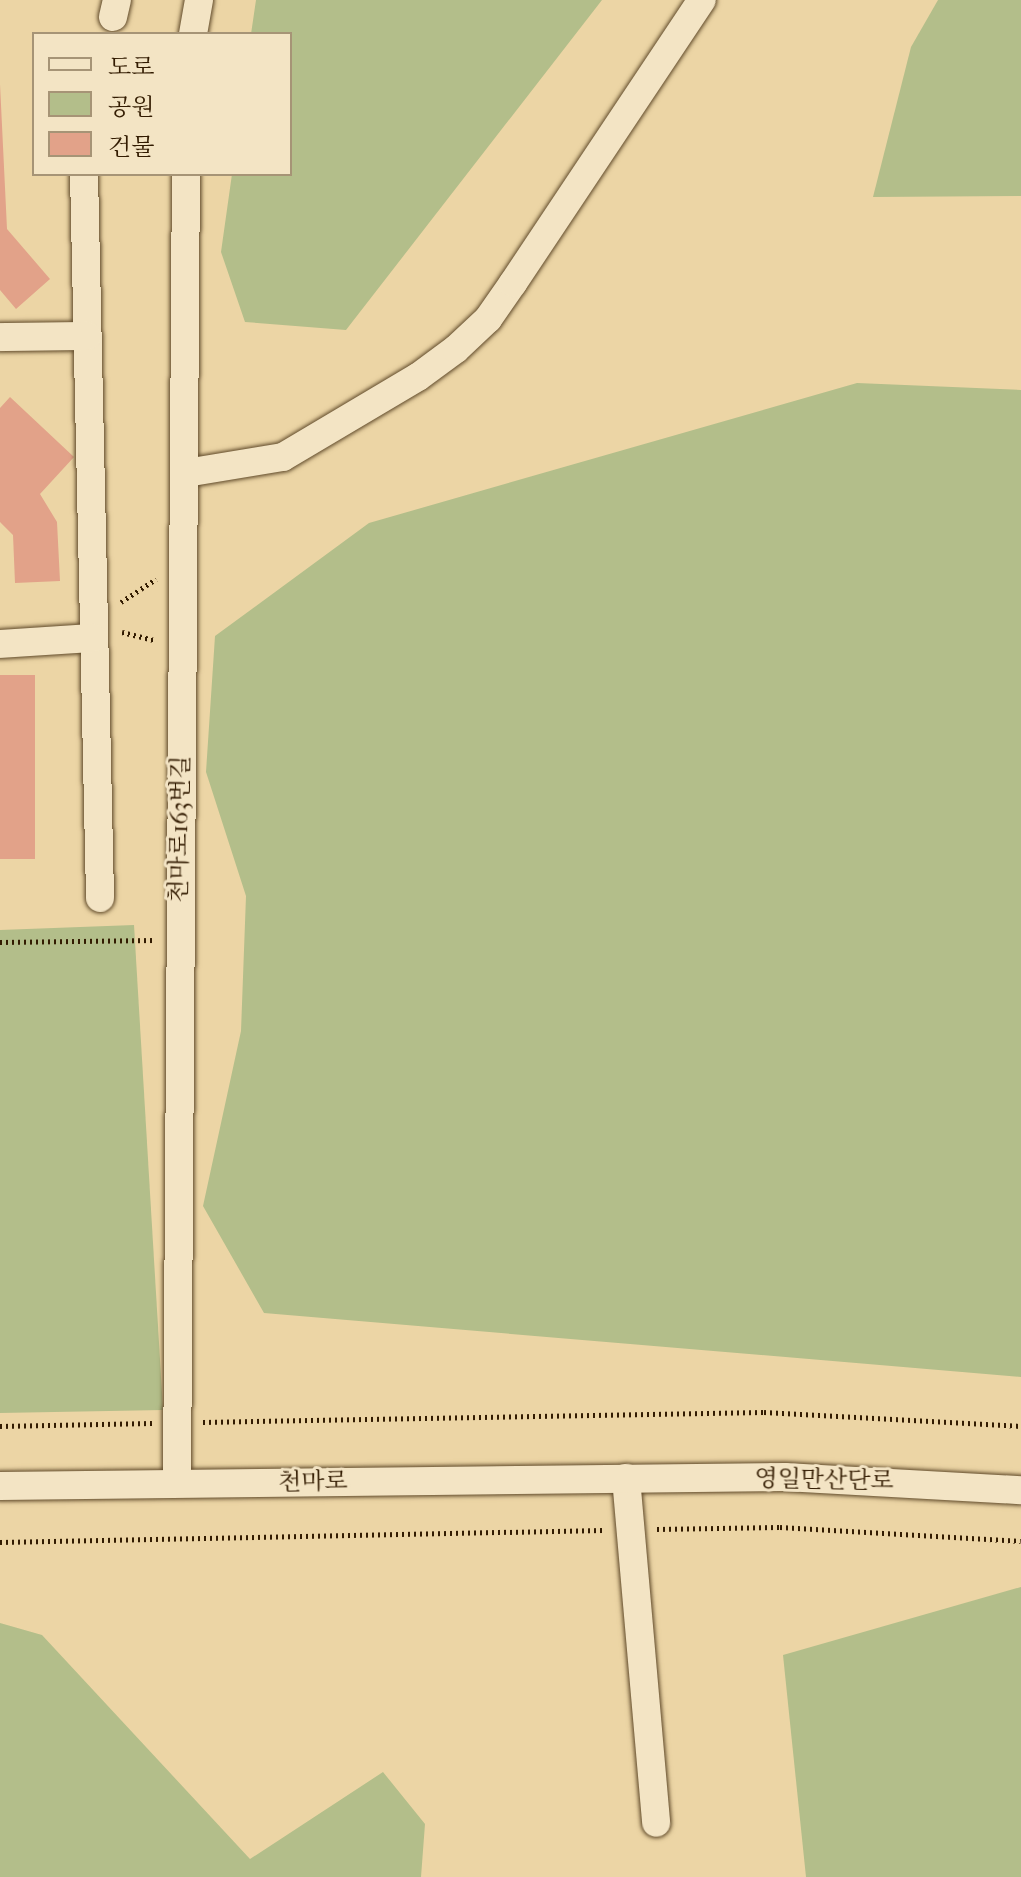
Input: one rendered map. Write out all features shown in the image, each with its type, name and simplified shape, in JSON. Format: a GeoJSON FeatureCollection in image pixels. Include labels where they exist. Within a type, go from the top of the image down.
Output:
{"type":"FeatureCollection","features":[{"type":"Feature","properties":{"kind":"street"},"geometry":{"type":"LineString","coordinates":[[193,32],[199,0]]}},
{"type":"Feature","properties":{"kind":"street"},"geometry":{"type":"LineString","coordinates":[[186,473],[283,457],[418,377],[456,349],[488,319],[702,0]]}},
{"type":"Feature","properties":{"kind":"street"},"geometry":{"type":"LineString","coordinates":[[84,176],[100,898]]}},
{"type":"Feature","properties":{"kind":"street","name":"천마로163번길"},"geometry":{"type":"LineString","coordinates":[[177,1483],[178,940],[186,473],[186,176]]}},
{"type":"Feature","properties":{"kind":"street"},"geometry":{"type":"LineString","coordinates":[[0,337],[87,336]]}},
{"type":"Feature","properties":{"kind":"street"},"geometry":{"type":"LineString","coordinates":[[0,644],[93,638]]}},
{"type":"Feature","properties":{"kind":"street"},"geometry":{"type":"LineString","coordinates":[[626,1478],[656,1823]]}},
{"type":"Feature","properties":{"kind":"street","name":"천마로"},"geometry":{"type":"LineString","coordinates":[[0,1486],[626,1478]]}},
{"type":"Feature","properties":{"kind":"street","name":"영일만산단로"},"geometry":{"type":"LineString","coordinates":[[626,1478],[800,1478],[1021,1490]]}},
{"type":"Feature","properties":{"kind":"path"},"geometry":{"type":"LineString","coordinates":[[118,604],[184,561]]}},
{"type":"Feature","properties":{"kind":"path"},"geometry":{"type":"LineString","coordinates":[[118,620],[118,631],[183,648]]}},
{"type":"Feature","properties":{"kind":"path"},"geometry":{"type":"LineString","coordinates":[[0,942],[178,940]]}},
{"type":"Feature","properties":{"kind":"path"},"geometry":{"type":"LineString","coordinates":[[203,1422],[764,1412],[1021,1426]]}},
{"type":"Feature","properties":{"kind":"path"},"geometry":{"type":"LineString","coordinates":[[0,1426],[157,1423]]}},
{"type":"Feature","properties":{"kind":"path"},"geometry":{"type":"LineString","coordinates":[[0,1542],[780,1527],[1021,1541]]}},
{"type":"Feature","properties":{"kind":"green space"},"geometry":{"type":"Polygon","coordinates":[[[256,0],[602,0],[346,330],[245,322],[221,252],[232,176],[292,176],[292,32],[251,32],[256,0]]]}},
{"type":"Feature","properties":{"kind":"green space"},"geometry":{"type":"Polygon","coordinates":[[[938,0],[1021,0],[1021,196],[873,197],[911,47],[938,0]]]}},
{"type":"Feature","properties":{"kind":"green space"},"geometry":{"type":"Polygon","coordinates":[[[857,383],[1021,390],[1021,1377],[264,1313],[203,1206],[241,1031],[246,896],[206,772],[215,636],[369,523],[857,383]]]}},
{"type":"Feature","properties":{"kind":"green space"},"geometry":{"type":"Polygon","coordinates":[[[134,925],[163,1410],[0,1413],[0,930],[134,925]]]}},
{"type":"Feature","properties":{"kind":"green space"},"geometry":{"type":"Polygon","coordinates":[[[1021,1587],[1021,1877],[806,1877],[783,1655],[1021,1587]]]}},
{"type":"Feature","properties":{"kind":"green space"},"geometry":{"type":"Polygon","coordinates":[[[0,1623],[42,1635],[250,1859],[383,1772],[425,1824],[421,1877],[0,1877],[0,1623]]]}},
{"type":"Feature","properties":{"kind":"building"},"geometry":{"type":"Polygon","coordinates":[[[0,84],[7,229],[50,279],[16,309],[0,290],[0,84]]]}},
{"type":"Feature","properties":{"kind":"building"},"geometry":{"type":"Polygon","coordinates":[[[10,397],[74,457],[40,494],[57,522],[60,581],[15,583],[13,535],[0,522],[0,408],[10,397]]]}},
{"type":"Feature","properties":{"kind":"building"},"geometry":{"type":"Polygon","coordinates":[[[0,675],[35,675],[35,859],[0,859],[0,675]]]}}]}
